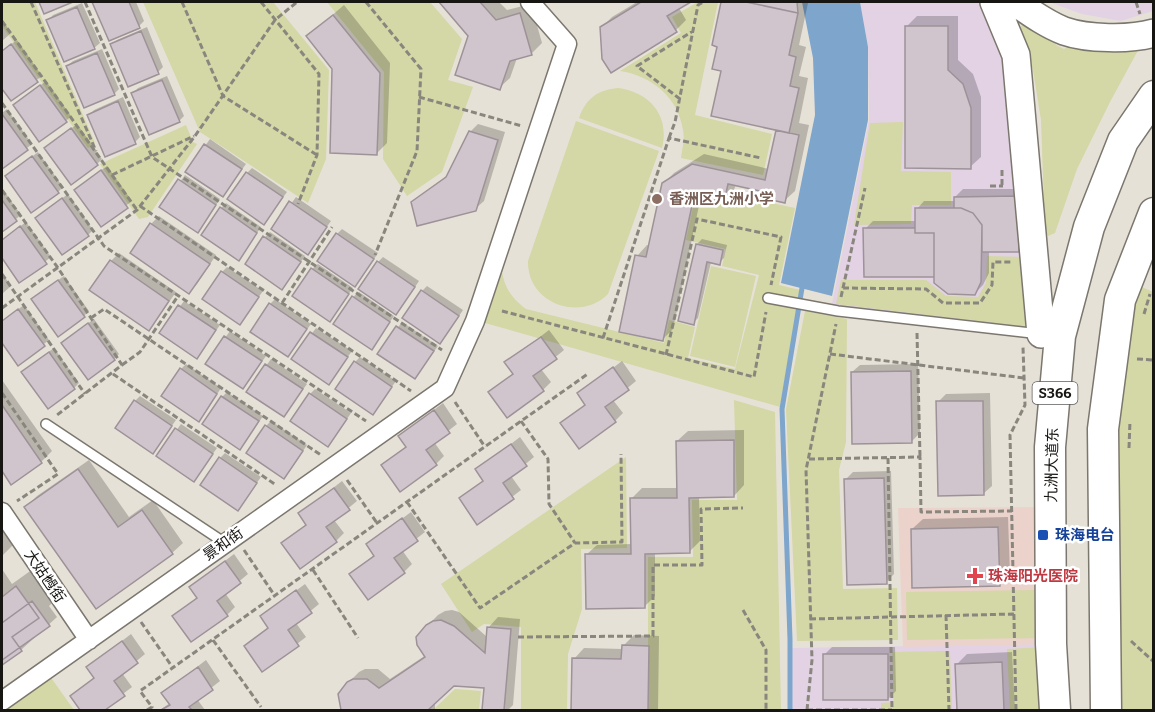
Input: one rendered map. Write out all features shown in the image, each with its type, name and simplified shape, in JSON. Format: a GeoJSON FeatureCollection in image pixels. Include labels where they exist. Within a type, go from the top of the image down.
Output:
{"type":"FeatureCollection","features":[{"type":"Feature","properties":{"kind":"main road","name":"九洲大道东"},"geometry":{"type":"LineString","coordinates":[[1055,711],[1051,644],[1050,447],[1041,334],[1089,227],[1123,141],[1154,96]]}},
{"type":"Feature","properties":{"kind":"main road"},"geometry":{"type":"LineString","coordinates":[[1106,711],[1103,429],[1120,300],[1154,213]]}},
{"type":"Feature","properties":{"kind":"street"},"geometry":{"type":"LineString","coordinates":[[445,388],[475,321],[567,44],[530,2]]}},
{"type":"Feature","properties":{"kind":"street"},"geometry":{"type":"LineString","coordinates":[[994,2],[1016,54],[1041,334]]}},
{"type":"Feature","properties":{"kind":"street"},"geometry":{"type":"LineString","coordinates":[[1016,2],[1037,18],[1065,31],[1095,36],[1154,33]]}},
{"type":"Feature","properties":{"kind":"street","name":"景和街"},"geometry":{"type":"LineString","coordinates":[[2,701],[445,388]]}},
{"type":"Feature","properties":{"kind":"street","name":"大姑乸街"},"geometry":{"type":"LineString","coordinates":[[6,508],[88,640]]}},
{"type":"Feature","properties":{"kind":"lane"},"geometry":{"type":"LineString","coordinates":[[768,298],[838,311],[1041,334]]}},
{"type":"Feature","properties":{"kind":"lane"},"geometry":{"type":"LineString","coordinates":[[46,424],[230,540]]}},
{"type":"Feature","properties":{"kind":"path"},"geometry":{"type":"LineString","coordinates":[[31,2],[99,158]]}},
{"type":"Feature","properties":{"kind":"path"},"geometry":{"type":"LineString","coordinates":[[85,2],[152,156],[457,361]]}},
{"type":"Feature","properties":{"kind":"path"},"geometry":{"type":"LineString","coordinates":[[182,2],[223,96],[317,155]]}},
{"type":"Feature","properties":{"kind":"path"},"geometry":{"type":"LineString","coordinates":[[261,2],[319,74],[317,155],[298,204]]}},
{"type":"Feature","properties":{"kind":"path"},"geometry":{"type":"LineString","coordinates":[[2,308],[137,210],[195,136],[275,20],[297,2]]}},
{"type":"Feature","properties":{"kind":"path"},"geometry":{"type":"LineString","coordinates":[[366,2],[421,69],[417,151],[375,255]]}},
{"type":"Feature","properties":{"kind":"path"},"geometry":{"type":"LineString","coordinates":[[603,338],[675,122],[698,4],[703,2]]}},
{"type":"Feature","properties":{"kind":"path"},"geometry":{"type":"LineString","coordinates":[[2,21],[137,210]]}},
{"type":"Feature","properties":{"kind":"path"},"geometry":{"type":"LineString","coordinates":[[680,99],[637,66],[693,31]]}},
{"type":"Feature","properties":{"kind":"path"},"geometry":{"type":"LineString","coordinates":[[419,97],[538,131]]}},
{"type":"Feature","properties":{"kind":"path"},"geometry":{"type":"LineString","coordinates":[[2,103],[104,246],[382,432]]}},
{"type":"Feature","properties":{"kind":"path"},"geometry":{"type":"LineString","coordinates":[[112,175],[195,136]]}},
{"type":"Feature","properties":{"kind":"path"},"geometry":{"type":"LineString","coordinates":[[669,138],[761,158]]}},
{"type":"Feature","properties":{"kind":"path"},"geometry":{"type":"LineString","coordinates":[[865,188],[806,470],[812,660],[807,710],[892,710],[888,458]]}},
{"type":"Feature","properties":{"kind":"path"},"geometry":{"type":"LineString","coordinates":[[2,190],[58,268],[122,365]]}},
{"type":"Feature","properties":{"kind":"path"},"geometry":{"type":"LineString","coordinates":[[140,206],[426,402]]}},
{"type":"Feature","properties":{"kind":"path"},"geometry":{"type":"LineString","coordinates":[[502,311],[666,355],[754,377],[781,237],[697,219],[666,355]]}},
{"type":"Feature","properties":{"kind":"path"},"geometry":{"type":"LineString","coordinates":[[282,303],[332,226]]}},
{"type":"Feature","properties":{"kind":"path"},"geometry":{"type":"LineString","coordinates":[[843,288],[926,289],[943,303],[980,303],[992,285],[993,262],[1035,262]]}},
{"type":"Feature","properties":{"kind":"path"},"geometry":{"type":"LineString","coordinates":[[2,274],[85,394]]}},
{"type":"Feature","properties":{"kind":"path"},"geometry":{"type":"LineString","coordinates":[[1141,324],[1150,294]]}},
{"type":"Feature","properties":{"kind":"path"},"geometry":{"type":"LineString","coordinates":[[31,435],[140,352],[178,296]]}},
{"type":"Feature","properties":{"kind":"path"},"geometry":{"type":"LineString","coordinates":[[91,318],[104,309],[336,465],[377,523]]}},
{"type":"Feature","properties":{"kind":"path"},"geometry":{"type":"LineString","coordinates":[[917,320],[921,512],[1012,511]]}},
{"type":"Feature","properties":{"kind":"path"},"geometry":{"type":"LineString","coordinates":[[1016,711],[1010,435],[1025,405],[1024,378],[1041,334]]}},
{"type":"Feature","properties":{"kind":"path"},"geometry":{"type":"LineString","coordinates":[[830,354],[1024,378]]}},
{"type":"Feature","properties":{"kind":"path"},"geometry":{"type":"LineString","coordinates":[[1136,369],[1137,359],[1154,360]]}},
{"type":"Feature","properties":{"kind":"path"},"geometry":{"type":"LineString","coordinates":[[112,373],[292,496]]}},
{"type":"Feature","properties":{"kind":"path"},"geometry":{"type":"LineString","coordinates":[[147,711],[152,707],[140,691],[589,373]]}},
{"type":"Feature","properties":{"kind":"path"},"geometry":{"type":"LineString","coordinates":[[445,388],[485,447]]}},
{"type":"Feature","properties":{"kind":"path"},"geometry":{"type":"LineString","coordinates":[[2,393],[58,474],[6,508]]}},
{"type":"Feature","properties":{"kind":"path"},"geometry":{"type":"LineString","coordinates":[[1130,455],[1132,411]]}},
{"type":"Feature","properties":{"kind":"path"},"geometry":{"type":"LineString","coordinates":[[521,421],[548,459],[549,504],[575,543]]}},
{"type":"Feature","properties":{"kind":"path"},"geometry":{"type":"LineString","coordinates":[[407,502],[480,608],[575,543],[622,542],[621,454]]}},
{"type":"Feature","properties":{"kind":"path"},"geometry":{"type":"LineString","coordinates":[[808,459],[920,458]]}},
{"type":"Feature","properties":{"kind":"path"},"geometry":{"type":"LineString","coordinates":[[518,637],[653,636],[653,565],[702,565],[701,509],[743,508]]}},
{"type":"Feature","properties":{"kind":"path"},"geometry":{"type":"LineString","coordinates":[[230,540],[274,596]]}},
{"type":"Feature","properties":{"kind":"path"},"geometry":{"type":"LineString","coordinates":[[312,569],[358,638]]}},
{"type":"Feature","properties":{"kind":"path"},"geometry":{"type":"LineString","coordinates":[[132,609],[173,668]]}},
{"type":"Feature","properties":{"kind":"path"},"geometry":{"type":"LineString","coordinates":[[743,610],[766,650],[766,711]]}},
{"type":"Feature","properties":{"kind":"path"},"geometry":{"type":"LineString","coordinates":[[810,619],[1014,614]]}},
{"type":"Feature","properties":{"kind":"path"},"geometry":{"type":"LineString","coordinates":[[946,615],[949,711]]}},
{"type":"Feature","properties":{"kind":"path"},"geometry":{"type":"LineString","coordinates":[[213,639],[261,707]]}},
{"type":"Feature","properties":{"kind":"path"},"geometry":{"type":"LineString","coordinates":[[1131,652],[1131,640],[1154,662]]}},
{"type":"Feature","properties":{"kind":"shaded area"},"geometry":{"type":"Polygon","coordinates":[[[860,2],[994,2],[1015,54],[1041,334],[831,309],[869,120],[868,47],[860,2]]]}},
{"type":"Feature","properties":{"kind":"shaded area"},"geometry":{"type":"Polygon","coordinates":[[[1049,2],[1153,2],[1153,11],[1121,21],[1082,14],[1049,2]]]}},
{"type":"Feature","properties":{"kind":"shaded area","name":"珠海阳光医院"},"geometry":{"type":"Polygon","coordinates":[[[1050,507],[1051,644],[903,647],[898,508],[1050,507]]]}},
{"type":"Feature","properties":{"kind":"shaded area"},"geometry":{"type":"Polygon","coordinates":[[[1051,644],[1055,710],[790,710],[791,648],[1051,644]]]}},
{"type":"Feature","properties":{"kind":"green space"},"geometry":{"type":"Polygon","coordinates":[[[2,2],[35,2],[95,143],[88,148],[2,26],[2,2]]]}},
{"type":"Feature","properties":{"kind":"green space"},"geometry":{"type":"Polygon","coordinates":[[[143,2],[273,2],[329,70],[326,159],[308,203],[200,132],[143,2]]]}},
{"type":"Feature","properties":{"kind":"green space"},"geometry":{"type":"Polygon","coordinates":[[[327,2],[430,2],[462,39],[448,80],[473,87],[442,172],[407,196],[383,159],[384,72],[327,2]]]}},
{"type":"Feature","properties":{"kind":"green space"},"geometry":{"type":"Polygon","coordinates":[[[698,2],[718,2],[695,115],[772,134],[763,175],[681,158],[683,130],[676,108],[669,98],[653,83],[620,71],[681,33],[672,17],[698,2]]]}},
{"type":"Feature","properties":{"kind":"green space"},"geometry":{"type":"Polygon","coordinates":[[[1023,24],[1052,37],[1056,45],[1064,49],[1074,43],[1142,43],[1077,169],[1055,233],[1048,236],[1045,232],[1041,120],[1033,70],[1019,29],[1023,24]]]}},
{"type":"Feature","properties":{"kind":"green space"},"geometry":{"type":"Polygon","coordinates":[[[618,88],[640,95],[655,107],[663,126],[662,148],[579,118],[585,105],[594,96],[618,88]]]}},
{"type":"Feature","properties":{"kind":"green space"},"geometry":{"type":"Polygon","coordinates":[[[576,121],[659,151],[608,294],[584,307],[558,304],[546,298],[536,288],[530,276],[528,261],[576,121]]]}},
{"type":"Feature","properties":{"kind":"green space"},"geometry":{"type":"Polygon","coordinates":[[[903,122],[901,171],[951,172],[951,205],[912,205],[911,224],[854,225],[870,123],[903,122]]]}},
{"type":"Feature","properties":{"kind":"green space"},"geometry":{"type":"Polygon","coordinates":[[[186,125],[193,142],[197,144],[148,217],[139,219],[100,164],[186,125]]]}},
{"type":"Feature","properties":{"kind":"green space"},"geometry":{"type":"Polygon","coordinates":[[[728,194],[795,208],[779,285],[800,290],[780,407],[478,321],[495,268],[502,272],[510,293],[526,309],[664,343],[669,320],[695,327],[688,358],[735,369],[759,275],[722,266],[726,249],[686,240],[695,198],[725,205],[728,194]]]}},
{"type":"Feature","properties":{"kind":"green space"},"geometry":{"type":"Polygon","coordinates":[[[987,256],[1028,257],[1034,328],[836,304],[841,280],[926,280],[946,296],[978,297],[986,283],[987,256]]]}},
{"type":"Feature","properties":{"kind":"green space"},"geometry":{"type":"Polygon","coordinates":[[[711,266],[756,276],[735,367],[690,356],[711,266]]]}},
{"type":"Feature","properties":{"kind":"green space"},"geometry":{"type":"Polygon","coordinates":[[[1133,283],[1153,292],[1153,710],[1111,710],[1110,431],[1133,283]]]}},
{"type":"Feature","properties":{"kind":"green space"},"geometry":{"type":"Polygon","coordinates":[[[805,311],[847,319],[846,442],[839,470],[843,589],[897,588],[898,640],[797,641],[786,409],[805,311]]]}},
{"type":"Feature","properties":{"kind":"green space"},"geometry":{"type":"Polygon","coordinates":[[[734,400],[775,412],[781,710],[648,710],[648,557],[693,557],[692,500],[737,500],[734,400]]]}},
{"type":"Feature","properties":{"kind":"green space"},"geometry":{"type":"Polygon","coordinates":[[[626,457],[627,548],[581,549],[582,609],[568,654],[567,710],[521,710],[521,627],[484,624],[472,632],[441,584],[626,457]]]}},
{"type":"Feature","properties":{"kind":"green space"},"geometry":{"type":"Polygon","coordinates":[[[1041,590],[1042,638],[907,640],[906,592],[1041,590]]]}},
{"type":"Feature","properties":{"kind":"green space"},"geometry":{"type":"Polygon","coordinates":[[[1047,647],[1049,710],[1010,710],[1007,649],[1047,647]]]}},
{"type":"Feature","properties":{"kind":"green space"},"geometry":{"type":"Polygon","coordinates":[[[950,651],[952,710],[881,710],[881,703],[894,702],[892,652],[950,651]]]}},
{"type":"Feature","properties":{"kind":"green space"},"geometry":{"type":"Polygon","coordinates":[[[47,672],[74,710],[3,710],[2,708],[47,672]]]}},
{"type":"Feature","properties":{"kind":"green space"},"geometry":{"type":"Polygon","coordinates":[[[455,689],[481,691],[479,710],[433,710],[455,689]]]}},
{"type":"Feature","properties":{"kind":"water"},"geometry":{"type":"Polygon","coordinates":[[[802,2],[860,2],[868,47],[868,120],[832,296],[781,283],[815,115],[813,58],[802,2]]]}},
{"type":"Feature","properties":{"kind":"building"},"geometry":{"type":"Polygon","coordinates":[[[39,2],[73,2],[44,14],[39,2]]]}},
{"type":"Feature","properties":{"kind":"building"},"geometry":{"type":"Polygon","coordinates":[[[92,2],[129,2],[140,28],[109,41],[92,2]]]}},
{"type":"Feature","properties":{"kind":"building"},"geometry":{"type":"Polygon","coordinates":[[[439,2],[480,2],[496,20],[520,13],[532,55],[510,61],[500,90],[455,75],[468,36],[439,2]]]}},
{"type":"Feature","properties":{"kind":"building"},"geometry":{"type":"Polygon","coordinates":[[[641,2],[691,2],[667,16],[677,32],[611,73],[602,59],[600,27],[641,2]]]}},
{"type":"Feature","properties":{"kind":"building"},"geometry":{"type":"Polygon","coordinates":[[[721,2],[746,2],[798,13],[789,55],[796,57],[790,86],[799,88],[789,133],[711,116],[721,71],[712,69],[717,47],[712,45],[721,2]]]}},
{"type":"Feature","properties":{"kind":"building"},"geometry":{"type":"Polygon","coordinates":[[[746,2],[797,2],[798,13],[746,2]]]}},
{"type":"Feature","properties":{"kind":"building"},"geometry":{"type":"Polygon","coordinates":[[[77,7],[95,49],[64,62],[46,20],[77,7]]]}},
{"type":"Feature","properties":{"kind":"building"},"geometry":{"type":"Polygon","coordinates":[[[333,15],[380,73],[377,155],[330,153],[332,69],[306,36],[333,15]]]}},
{"type":"Feature","properties":{"kind":"building"},"geometry":{"type":"Polygon","coordinates":[[[905,26],[948,26],[948,70],[963,84],[971,108],[971,169],[905,168],[905,26]]]}},
{"type":"Feature","properties":{"kind":"building"},"geometry":{"type":"Polygon","coordinates":[[[141,31],[159,74],[128,87],[110,44],[141,31]]]}},
{"type":"Feature","properties":{"kind":"building"},"geometry":{"type":"Polygon","coordinates":[[[11,44],[38,82],[11,101],[2,89],[2,51],[11,44]]]}},
{"type":"Feature","properties":{"kind":"building"},"geometry":{"type":"Polygon","coordinates":[[[97,53],[115,95],[84,108],[66,66],[97,53]]]}},
{"type":"Feature","properties":{"kind":"building"},"geometry":{"type":"Polygon","coordinates":[[[162,80],[180,122],[149,135],[131,93],[162,80]]]}},
{"type":"Feature","properties":{"kind":"building"},"geometry":{"type":"Polygon","coordinates":[[[40,85],[67,122],[39,142],[13,105],[40,85]]]}},
{"type":"Feature","properties":{"kind":"building"},"geometry":{"type":"Polygon","coordinates":[[[118,101],[136,144],[105,157],[87,115],[118,101]]]}},
{"type":"Feature","properties":{"kind":"building"},"geometry":{"type":"Polygon","coordinates":[[[2,114],[28,150],[2,169],[2,114]]]}},
{"type":"Feature","properties":{"kind":"building"},"geometry":{"type":"Polygon","coordinates":[[[71,128],[98,165],[71,185],[44,148],[71,128]]]}},
{"type":"Feature","properties":{"kind":"building"},"geometry":{"type":"Polygon","coordinates":[[[776,130],[799,135],[785,203],[759,197],[760,191],[728,184],[724,202],[694,196],[663,341],[619,332],[635,255],[646,257],[662,183],[692,164],[765,180],[776,130]]]}},
{"type":"Feature","properties":{"kind":"building"},"geometry":{"type":"Polygon","coordinates":[[[469,131],[498,140],[476,211],[417,226],[411,202],[446,177],[469,131]]]}},
{"type":"Feature","properties":{"kind":"building"},"geometry":{"type":"Polygon","coordinates":[[[204,144],[242,169],[223,197],[185,172],[204,144]]]}},
{"type":"Feature","properties":{"kind":"building"},"geometry":{"type":"Polygon","coordinates":[[[32,156],[59,193],[31,213],[5,176],[32,156]]]}},
{"type":"Feature","properties":{"kind":"building"},"geometry":{"type":"Polygon","coordinates":[[[101,170],[128,208],[101,227],[74,190],[101,170]]]}},
{"type":"Feature","properties":{"kind":"building"},"geometry":{"type":"Polygon","coordinates":[[[246,172],[283,197],[264,225],[227,199],[246,172]]]}},
{"type":"Feature","properties":{"kind":"building"},"geometry":{"type":"Polygon","coordinates":[[[178,179],[216,205],[198,233],[159,207],[178,179]]]}},
{"type":"Feature","properties":{"kind":"building"},"geometry":{"type":"Polygon","coordinates":[[[1018,196],[1019,252],[982,252],[982,225],[973,213],[954,208],[954,197],[1018,196]]]}},
{"type":"Feature","properties":{"kind":"building"},"geometry":{"type":"Polygon","coordinates":[[[62,198],[89,236],[62,255],[35,218],[62,198]]]}},
{"type":"Feature","properties":{"kind":"building"},"geometry":{"type":"Polygon","coordinates":[[[2,200],[17,221],[2,232],[2,200]]]}},
{"type":"Feature","properties":{"kind":"building"},"geometry":{"type":"Polygon","coordinates":[[[289,201],[327,227],[308,255],[271,229],[289,201]]]}},
{"type":"Feature","properties":{"kind":"building"},"geometry":{"type":"Polygon","coordinates":[[[220,207],[257,233],[239,261],[201,235],[220,207]]]}},
{"type":"Feature","properties":{"kind":"building"},"geometry":{"type":"Polygon","coordinates":[[[915,208],[961,208],[973,213],[982,225],[981,282],[975,295],[948,294],[934,283],[934,233],[915,233],[915,208]]]}},
{"type":"Feature","properties":{"kind":"building"},"geometry":{"type":"Polygon","coordinates":[[[150,223],[210,264],[189,294],[130,253],[150,223]]]}},
{"type":"Feature","properties":{"kind":"building"},"geometry":{"type":"Polygon","coordinates":[[[20,226],[47,264],[19,283],[2,258],[2,240],[20,226]]]}},
{"type":"Feature","properties":{"kind":"building"},"geometry":{"type":"Polygon","coordinates":[[[863,228],[915,228],[915,233],[934,233],[934,277],[864,277],[863,228]]]}},
{"type":"Feature","properties":{"kind":"building"},"geometry":{"type":"Polygon","coordinates":[[[336,233],[374,259],[355,287],[317,261],[336,233]]]}},
{"type":"Feature","properties":{"kind":"building"},"geometry":{"type":"Polygon","coordinates":[[[263,236],[301,262],[282,290],[245,264],[263,236]]]}},
{"type":"Feature","properties":{"kind":"building"},"geometry":{"type":"Polygon","coordinates":[[[696,244],[723,250],[720,265],[707,262],[694,325],[678,321],[696,244]]]}},
{"type":"Feature","properties":{"kind":"building"},"geometry":{"type":"Polygon","coordinates":[[[110,260],[169,301],[149,331],[89,290],[110,260]]]}},
{"type":"Feature","properties":{"kind":"building"},"geometry":{"type":"Polygon","coordinates":[[[377,261],[415,287],[396,315],[358,289],[377,261]]]}},
{"type":"Feature","properties":{"kind":"building"},"geometry":{"type":"Polygon","coordinates":[[[311,268],[349,294],[330,322],[292,296],[311,268]]]}},
{"type":"Feature","properties":{"kind":"building"},"geometry":{"type":"Polygon","coordinates":[[[221,271],[259,297],[240,325],[202,299],[221,271]]]}},
{"type":"Feature","properties":{"kind":"building"},"geometry":{"type":"Polygon","coordinates":[[[58,280],[85,317],[58,337],[31,299],[58,280]]]}},
{"type":"Feature","properties":{"kind":"building"},"geometry":{"type":"Polygon","coordinates":[[[421,290],[459,316],[440,344],[402,318],[421,290]]]}},
{"type":"Feature","properties":{"kind":"building"},"geometry":{"type":"Polygon","coordinates":[[[352,296],[390,322],[372,350],[333,324],[352,296]]]}},
{"type":"Feature","properties":{"kind":"building"},"geometry":{"type":"Polygon","coordinates":[[[269,303],[307,329],[288,357],[250,332],[269,303]]]}},
{"type":"Feature","properties":{"kind":"building"},"geometry":{"type":"Polygon","coordinates":[[[178,305],[216,330],[197,359],[159,333],[178,305]]]}},
{"type":"Feature","properties":{"kind":"building"},"geometry":{"type":"Polygon","coordinates":[[[18,309],[45,346],[18,366],[2,343],[2,321],[18,309]]]}},
{"type":"Feature","properties":{"kind":"building"},"geometry":{"type":"Polygon","coordinates":[[[88,323],[115,360],[88,380],[61,343],[88,323]]]}},
{"type":"Feature","properties":{"kind":"building"},"geometry":{"type":"Polygon","coordinates":[[[396,326],[434,351],[415,379],[377,354],[396,326]]]}},
{"type":"Feature","properties":{"kind":"building"},"geometry":{"type":"Polygon","coordinates":[[[310,332],[348,357],[329,385],[291,359],[310,332]]]}},
{"type":"Feature","properties":{"kind":"building"},"geometry":{"type":"Polygon","coordinates":[[[224,336],[262,361],[243,389],[205,364],[224,336]]]}},
{"type":"Feature","properties":{"kind":"building"},"geometry":{"type":"Polygon","coordinates":[[[541,337],[557,359],[533,376],[544,391],[507,418],[488,392],[513,374],[504,362],[541,337]]]}},
{"type":"Feature","properties":{"kind":"building"},"geometry":{"type":"Polygon","coordinates":[[[49,352],[75,389],[48,409],[21,372],[49,352]]]}},
{"type":"Feature","properties":{"kind":"building"},"geometry":{"type":"Polygon","coordinates":[[[354,361],[392,387],[373,415],[335,389],[354,361]]]}},
{"type":"Feature","properties":{"kind":"building"},"geometry":{"type":"Polygon","coordinates":[[[265,364],[303,389],[284,417],[246,392],[265,364]]]}},
{"type":"Feature","properties":{"kind":"building"},"geometry":{"type":"Polygon","coordinates":[[[613,367],[629,390],[605,407],[616,422],[579,449],[560,423],[585,405],[577,393],[613,367]]]}},
{"type":"Feature","properties":{"kind":"building"},"geometry":{"type":"Polygon","coordinates":[[[180,368],[217,394],[199,422],[161,396],[180,368]]]}},
{"type":"Feature","properties":{"kind":"building"},"geometry":{"type":"Polygon","coordinates":[[[911,371],[912,443],[852,444],[851,372],[911,371]]]}},
{"type":"Feature","properties":{"kind":"building"},"geometry":{"type":"Polygon","coordinates":[[[309,393],[347,419],[328,447],[290,421],[309,393]]]}},
{"type":"Feature","properties":{"kind":"building"},"geometry":{"type":"Polygon","coordinates":[[[221,396],[259,421],[240,450],[202,424],[221,396]]]}},
{"type":"Feature","properties":{"kind":"building"},"geometry":{"type":"Polygon","coordinates":[[[134,400],[172,426],[153,454],[115,428],[134,400]]]}},
{"type":"Feature","properties":{"kind":"building"},"geometry":{"type":"Polygon","coordinates":[[[936,401],[983,401],[984,495],[938,496],[936,401]]]}},
{"type":"Feature","properties":{"kind":"building"},"geometry":{"type":"Polygon","coordinates":[[[2,405],[42,463],[11,485],[2,471],[2,405]]]}},
{"type":"Feature","properties":{"kind":"building"},"geometry":{"type":"Polygon","coordinates":[[[434,410],[450,433],[426,450],[437,465],[400,492],[381,465],[406,447],[398,436],[434,410]]]}},
{"type":"Feature","properties":{"kind":"building"},"geometry":{"type":"Polygon","coordinates":[[[265,425],[303,451],[284,479],[246,453],[265,425]]]}},
{"type":"Feature","properties":{"kind":"building"},"geometry":{"type":"Polygon","coordinates":[[[175,428],[213,454],[194,482],[156,456],[175,428]]]}},
{"type":"Feature","properties":{"kind":"building"},"geometry":{"type":"Polygon","coordinates":[[[734,440],[734,497],[689,498],[690,553],[645,554],[645,608],[586,609],[585,554],[631,554],[630,498],[677,498],[676,441],[734,440]]]}},
{"type":"Feature","properties":{"kind":"building"},"geometry":{"type":"Polygon","coordinates":[[[511,444],[527,466],[503,483],[514,499],[477,525],[459,498],[483,481],[475,469],[511,444]]]}},
{"type":"Feature","properties":{"kind":"building"},"geometry":{"type":"Polygon","coordinates":[[[219,457],[257,483],[238,511],[200,485],[219,457]]]}},
{"type":"Feature","properties":{"kind":"building"},"geometry":{"type":"Polygon","coordinates":[[[78,469],[118,527],[142,510],[173,554],[96,609],[24,507],[78,469]]]}},
{"type":"Feature","properties":{"kind":"building"},"geometry":{"type":"Polygon","coordinates":[[[884,478],[887,584],[847,585],[844,479],[884,478]]]}},
{"type":"Feature","properties":{"kind":"building"},"geometry":{"type":"Polygon","coordinates":[[[334,488],[350,510],[326,527],[337,542],[300,569],[281,543],[306,525],[298,513],[334,488]]]}},
{"type":"Feature","properties":{"kind":"building"},"geometry":{"type":"Polygon","coordinates":[[[402,518],[418,541],[394,558],[405,573],[368,600],[349,574],[374,556],[366,544],[402,518]]]}},
{"type":"Feature","properties":{"kind":"building"},"geometry":{"type":"Polygon","coordinates":[[[998,527],[1000,586],[912,588],[911,529],[998,527]]]}},
{"type":"Feature","properties":{"kind":"building"},"geometry":{"type":"Polygon","coordinates":[[[225,561],[241,583],[217,601],[228,616],[191,642],[172,616],[197,598],[189,587],[225,561]]]}},
{"type":"Feature","properties":{"kind":"building"},"geometry":{"type":"Polygon","coordinates":[[[16,586],[39,618],[12,637],[22,651],[2,665],[2,597],[16,586]]]}},
{"type":"Feature","properties":{"kind":"building"},"geometry":{"type":"Polygon","coordinates":[[[296,590],[312,613],[288,630],[299,646],[262,672],[244,646],[268,628],[260,616],[296,590]]]}},
{"type":"Feature","properties":{"kind":"building"},"geometry":{"type":"Polygon","coordinates":[[[32,601],[50,626],[2,660],[2,623],[32,601]]]}},
{"type":"Feature","properties":{"kind":"building"},"geometry":{"type":"Polygon","coordinates":[[[441,620],[454,626],[485,653],[487,627],[511,629],[504,710],[482,710],[484,688],[454,686],[428,710],[341,710],[338,694],[347,682],[353,679],[367,679],[379,688],[425,657],[417,645],[416,637],[426,625],[441,620]]]}},
{"type":"Feature","properties":{"kind":"building"},"geometry":{"type":"Polygon","coordinates":[[[122,641],[138,663],[114,681],[125,696],[105,710],[80,710],[70,696],[94,678],[86,667],[122,641]]]}},
{"type":"Feature","properties":{"kind":"building"},"geometry":{"type":"Polygon","coordinates":[[[622,645],[649,646],[648,710],[571,710],[572,658],[621,659],[622,645]]]}},
{"type":"Feature","properties":{"kind":"building"},"geometry":{"type":"Polygon","coordinates":[[[823,654],[888,654],[888,700],[823,700],[823,654]]]}},
{"type":"Feature","properties":{"kind":"building"},"geometry":{"type":"Polygon","coordinates":[[[1002,662],[1004,710],[957,710],[955,664],[1002,662]]]}},
{"type":"Feature","properties":{"kind":"building"},"geometry":{"type":"Polygon","coordinates":[[[198,667],[213,690],[189,707],[192,710],[161,710],[170,705],[161,693],[198,667]]]}},
{"type":"Feature","properties":{"kind":"waterway"},"geometry":{"type":"LineString","coordinates":[[790,710],[790,639],[782,409],[803,282]]}},
{"type":"Feature","properties":{"kind":"place","name":"香洲区九洲小学"},"geometry":{"type":"Point","coordinates":[657,199]}},
{"type":"Feature","properties":{"kind":"place","name":"珠海电台"},"geometry":{"type":"Point","coordinates":[1043,535]}},
{"type":"Feature","properties":{"kind":"place","name":"珠海阳光医院"},"geometry":{"type":"Point","coordinates":[975,576]}}]}
